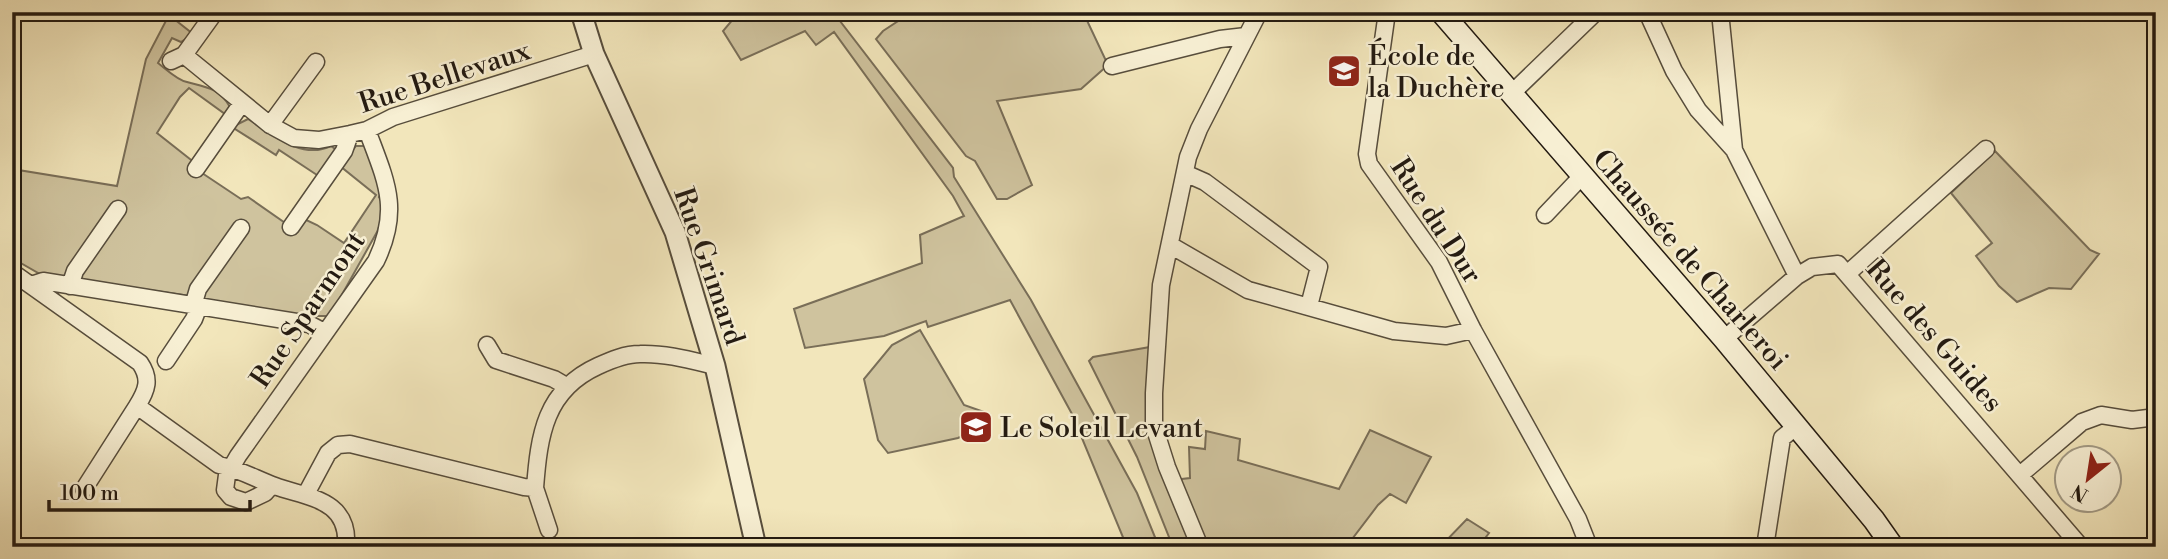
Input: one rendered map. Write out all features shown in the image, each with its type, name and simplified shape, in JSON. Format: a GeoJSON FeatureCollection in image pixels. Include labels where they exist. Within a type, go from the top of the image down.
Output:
{"type":"FeatureCollection","features":[{"type":"Feature","properties":{"kind":"main road","name":"Chaussée de Charleroi"},"geometry":{"type":"LineString","coordinates":[[1441,12],[1797,426],[1884,544]]}},
{"type":"Feature","properties":{"kind":"street","name":"Rue Bellevaux"},"geometry":{"type":"LineString","coordinates":[[215,12],[177,58],[270,125],[288,136],[307,140],[367,130],[393,117],[594,54]]}},
{"type":"Feature","properties":{"kind":"street","name":"Rue Grimard"},"geometry":{"type":"LineString","coordinates":[[581,12],[594,54],[675,232],[715,366],[756,547]]}},
{"type":"Feature","properties":{"kind":"street"},"geometry":{"type":"LineString","coordinates":[[1200,547],[1167,467],[1154,426],[1161,285],[1188,157],[1199,129],[1259,12]]}},
{"type":"Feature","properties":{"kind":"street","name":"Rue du Dur"},"geometry":{"type":"LineString","coordinates":[[1387,12],[1367,154],[1369,164],[1429,245],[1578,519],[1589,547]]}},
{"type":"Feature","properties":{"kind":"street"},"geometry":{"type":"LineString","coordinates":[[1511,94],[1597,12]]}},
{"type":"Feature","properties":{"kind":"street"},"geometry":{"type":"LineString","coordinates":[[1647,12],[1674,71],[1698,110],[1734,150],[1797,276],[1724,339]]}},
{"type":"Feature","properties":{"kind":"street"},"geometry":{"type":"LineString","coordinates":[[1720,12],[1734,150]]}},
{"type":"Feature","properties":{"kind":"street"},"geometry":{"type":"LineString","coordinates":[[1112,66],[1246,36]]}},
{"type":"Feature","properties":{"kind":"street"},"geometry":{"type":"LineString","coordinates":[[270,125],[316,62]]}},
{"type":"Feature","properties":{"kind":"street"},"geometry":{"type":"LineString","coordinates":[[196,169],[242,103]]}},
{"type":"Feature","properties":{"kind":"street","name":"Rue Sparmont"},"geometry":{"type":"LineString","coordinates":[[232,467],[376,261],[386,239],[390,210],[386,182],[367,130]]}},
{"type":"Feature","properties":{"kind":"street","name":"Rue Bellevaux"},"geometry":{"type":"LineString","coordinates":[[291,227],[344,151],[350,134]]}},
{"type":"Feature","properties":{"kind":"street"},"geometry":{"type":"LineString","coordinates":[[1847,274],[1986,149]]}},
{"type":"Feature","properties":{"kind":"street"},"geometry":{"type":"LineString","coordinates":[[1186,174],[1205,182],[1319,267],[1309,306]]}},
{"type":"Feature","properties":{"kind":"street"},"geometry":{"type":"LineString","coordinates":[[1545,215],[1582,176]]}},
{"type":"Feature","properties":{"kind":"street"},"geometry":{"type":"LineString","coordinates":[[70,286],[75,271],[118,209]]}},
{"type":"Feature","properties":{"kind":"street"},"geometry":{"type":"LineString","coordinates":[[166,360],[194,319],[198,289],[241,228]]}},
{"type":"Feature","properties":{"kind":"street"},"geometry":{"type":"LineString","coordinates":[[1170,245],[1248,290],[1394,331],[1446,336],[1474,330]]}},
{"type":"Feature","properties":{"kind":"street","name":"Rue des Guides"},"geometry":{"type":"LineString","coordinates":[[1797,276],[1812,267],[1838,264],[2081,547]]}},
{"type":"Feature","properties":{"kind":"street"},"geometry":{"type":"LineString","coordinates":[[12,272],[140,363],[146,375],[148,385],[137,406],[84,489]]}},
{"type":"Feature","properties":{"kind":"street"},"geometry":{"type":"LineString","coordinates":[[31,285],[43,281],[309,324],[324,332]]}},
{"type":"Feature","properties":{"kind":"street"},"geometry":{"type":"LineString","coordinates":[[487,345],[496,360],[554,379],[566,386]]}},
{"type":"Feature","properties":{"kind":"street"},"geometry":{"type":"LineString","coordinates":[[549,530],[535,488],[541,437],[552,409],[566,386],[604,363],[638,354],[678,357],[715,366]]}},
{"type":"Feature","properties":{"kind":"street"},"geometry":{"type":"LineString","coordinates":[[137,406],[219,465],[232,467],[272,485],[306,494],[330,506],[342,521],[346,547]]}},
{"type":"Feature","properties":{"kind":"street"},"geometry":{"type":"LineString","coordinates":[[2021,474],[2082,422],[2101,415],[2132,420],[2156,417]]}},
{"type":"Feature","properties":{"kind":"street"},"geometry":{"type":"LineString","coordinates":[[1765,547],[1782,438],[1797,426]]}},
{"type":"Feature","properties":{"kind":"street"},"geometry":{"type":"LineString","coordinates":[[306,494],[328,453],[338,445],[349,444],[535,488]]}},
{"type":"Feature","properties":{"kind":"street"},"geometry":{"type":"LineString","coordinates":[[232,467],[227,475],[225,489],[231,496],[246,502],[265,493],[272,485]]}},
{"type":"Feature","properties":{"kind":"shaded area"},"geometry":{"type":"Polygon","coordinates":[[[739,12],[833,12],[953,168],[954,177],[1031,300],[1137,493],[1159,547],[1127,547],[1072,414],[1010,300],[928,327],[926,321],[884,336],[805,348],[794,309],[922,263],[920,235],[964,216],[953,196],[834,32],[816,45],[805,31],[741,60],[723,31],[739,12]]]}},
{"type":"Feature","properties":{"kind":"shaded area"},"geometry":{"type":"Polygon","coordinates":[[[912,12],[1083,12],[1108,65],[1081,89],[997,101],[1032,185],[1007,199],[997,199],[975,161],[966,156],[876,39],[883,31],[912,12]]]}},
{"type":"Feature","properties":{"kind":"shaded area"},"geometry":{"type":"Polygon","coordinates":[[[169,15],[193,34],[181,42],[172,38],[158,63],[183,81],[217,92],[230,107],[225,114],[189,88],[180,97],[157,133],[195,163],[196,169],[241,199],[248,197],[291,227],[302,218],[344,243],[376,195],[340,166],[356,146],[366,146],[382,191],[379,197],[384,203],[384,214],[377,232],[330,316],[262,316],[190,296],[40,274],[12,258],[12,169],[117,186],[146,59],[169,15]]]}},
{"type":"Feature","properties":{"kind":"shaded area"},"geometry":{"type":"Polygon","coordinates":[[[248,119],[299,148],[320,150],[331,146],[339,152],[320,177],[279,150],[276,155],[232,127],[248,119]]]}},
{"type":"Feature","properties":{"kind":"shaded area"},"geometry":{"type":"Polygon","coordinates":[[[1995,151],[2090,250],[2099,254],[2071,289],[2049,288],[2017,302],[1999,286],[1976,256],[1992,243],[1951,193],[1995,151]]]}},
{"type":"Feature","properties":{"kind":"shaded area"},"geometry":{"type":"Polygon","coordinates":[[[920,330],[964,405],[984,412],[984,425],[958,438],[888,453],[878,440],[864,379],[892,345],[920,330]]]}},
{"type":"Feature","properties":{"kind":"shaded area"},"geometry":{"type":"Polygon","coordinates":[[[1150,347],[1148,414],[1173,480],[1190,478],[1189,447],[1205,449],[1206,431],[1240,439],[1238,460],[1339,489],[1370,430],[1431,457],[1406,503],[1390,494],[1378,505],[1346,547],[1173,547],[1137,457],[1089,361],[1093,357],[1150,347]]]}},
{"type":"Feature","properties":{"kind":"shaded area"},"geometry":{"type":"Polygon","coordinates":[[[1467,519],[1489,533],[1483,541],[1488,547],[1440,547],[1467,519]]]}},
{"type":"Feature","properties":{"kind":"place","name":"École de la Duchère"},"geometry":{"type":"Point","coordinates":[1344,71]}},
{"type":"Feature","properties":{"kind":"place","name":"Le Soleil Levant"},"geometry":{"type":"Point","coordinates":[976,427]}}]}
